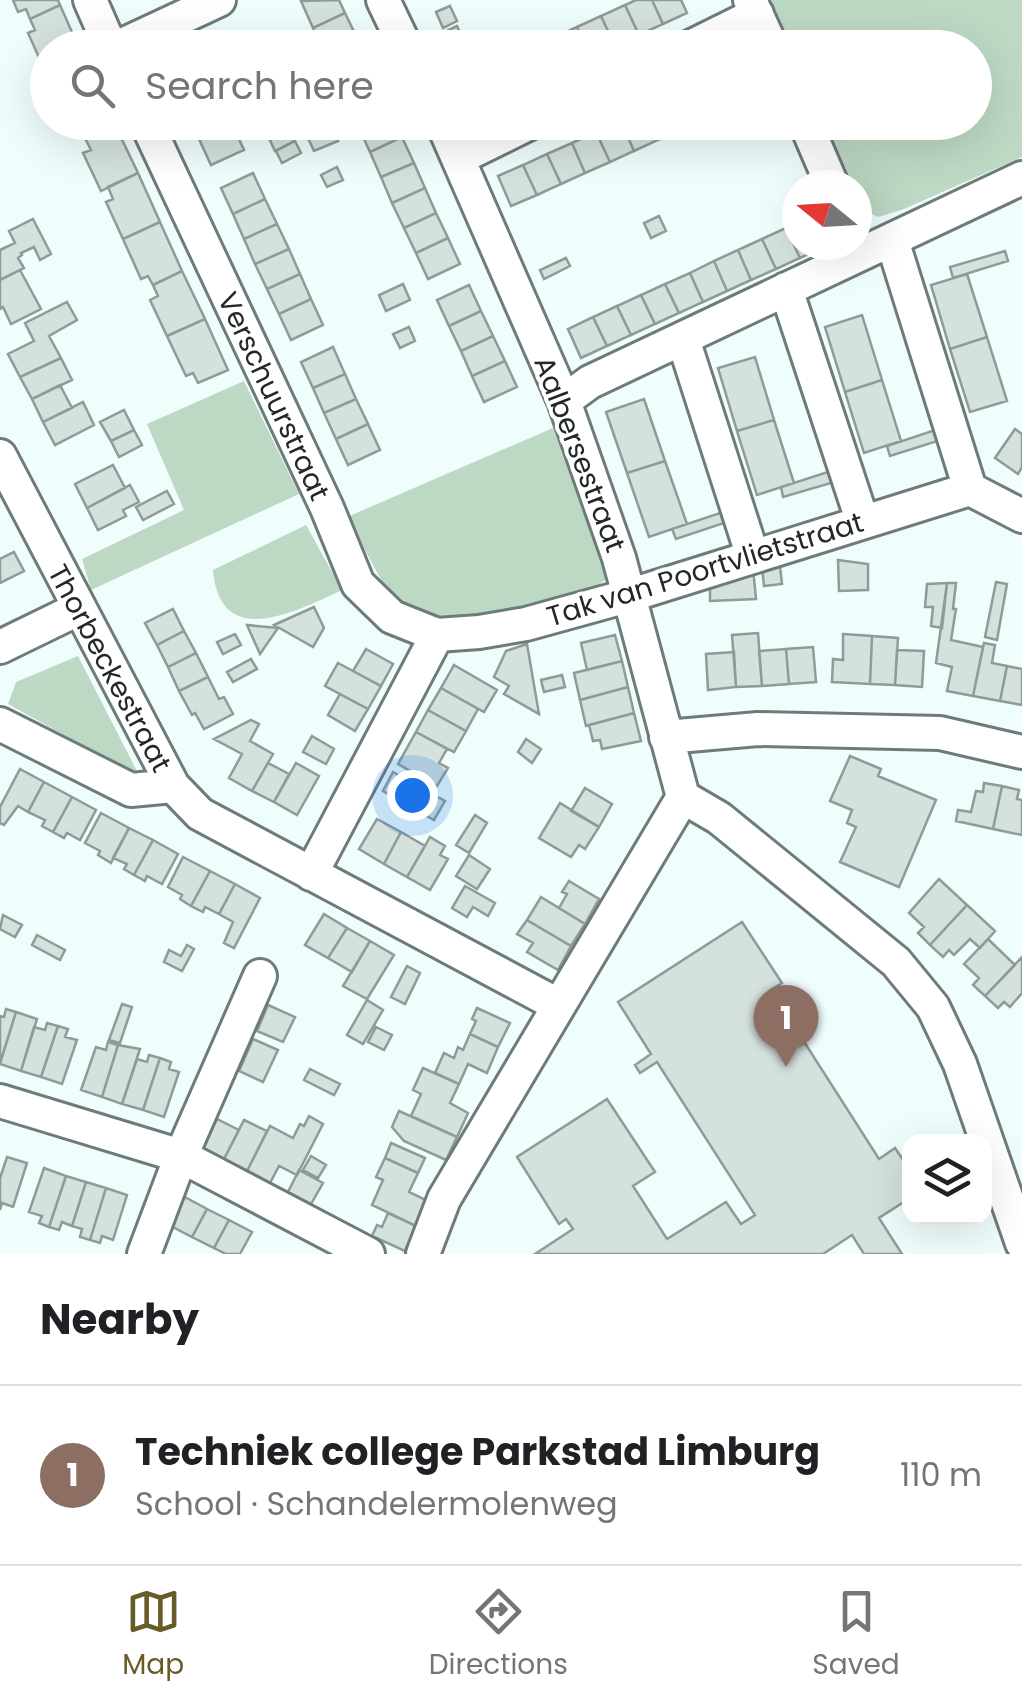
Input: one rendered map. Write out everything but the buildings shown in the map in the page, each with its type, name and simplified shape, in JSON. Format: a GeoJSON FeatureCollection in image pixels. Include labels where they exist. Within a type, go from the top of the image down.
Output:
{"type":"FeatureCollection","features":[{"type":"Feature","properties":{"kind":"street"},"geometry":{"type":"LineString","coordinates":[[90,0],[105,30]]}},
{"type":"Feature","properties":{"kind":"street"},"geometry":{"type":"LineString","coordinates":[[153,30],[219,0]]}},
{"type":"Feature","properties":{"kind":"street"},"geometry":{"type":"LineString","coordinates":[[382,0],[397,30]]}},
{"type":"Feature","properties":{"kind":"street"},"geometry":{"type":"LineString","coordinates":[[717,30],[754,7],[764,30]]}},
{"type":"Feature","properties":{"kind":"street","name":"Verschuurstraat"},"geometry":{"type":"LineString","coordinates":[[154,140],[358,584],[392,617],[438,635]]}},
{"type":"Feature","properties":{"kind":"street","name":"Aalbersestraat"},"geometry":{"type":"LineString","coordinates":[[450,140],[564,401],[630,595],[683,798]]}},
{"type":"Feature","properties":{"kind":"street"},"geometry":{"type":"LineString","coordinates":[[459,158],[496,140]]}},
{"type":"Feature","properties":{"kind":"street"},"geometry":{"type":"LineString","coordinates":[[813,140],[826,170]]}},
{"type":"Feature","properties":{"kind":"street"},"geometry":{"type":"LineString","coordinates":[[872,243],[1022,178]]}},
{"type":"Feature","properties":{"kind":"street"},"geometry":{"type":"LineString","coordinates":[[872,249],[970,489],[1022,516]]}},
{"type":"Feature","properties":{"kind":"street"},"geometry":{"type":"LineString","coordinates":[[564,401],[590,382],[840,260]]}},
{"type":"Feature","properties":{"kind":"street"},"geometry":{"type":"LineString","coordinates":[[786,289],[862,520]]}},
{"type":"Feature","properties":{"kind":"street"},"geometry":{"type":"LineString","coordinates":[[682,339],[753,557]]}},
{"type":"Feature","properties":{"kind":"street","name":"Thorbeckestraat"},"geometry":{"type":"LineString","coordinates":[[0,456],[173,786],[200,814],[558,1005]]}},
{"type":"Feature","properties":{"kind":"street","name":"Tak van Poortvlietstraat"},"geometry":{"type":"LineString","coordinates":[[438,635],[526,624],[970,489]]}},
{"type":"Feature","properties":{"kind":"street"},"geometry":{"type":"LineString","coordinates":[[0,648],[78,609]]}},
{"type":"Feature","properties":{"kind":"street"},"geometry":{"type":"LineString","coordinates":[[311,874],[438,635]]}},
{"type":"Feature","properties":{"kind":"street"},"geometry":{"type":"LineString","coordinates":[[0,724],[130,790],[173,786]]}},
{"type":"Feature","properties":{"kind":"street"},"geometry":{"type":"LineString","coordinates":[[666,737],[758,729],[940,733],[1022,752]]}},
{"type":"Feature","properties":{"kind":"street"},"geometry":{"type":"LineString","coordinates":[[423,1254],[444,1199],[683,798],[719,818],[896,962],[933,1007],[960,1064],[1021,1236]]}},
{"type":"Feature","properties":{"kind":"street"},"geometry":{"type":"LineString","coordinates":[[144,1254],[181,1156],[260,976]]}},
{"type":"Feature","properties":{"kind":"street"},"geometry":{"type":"LineString","coordinates":[[0,1100],[181,1156],[368,1254]]}},
{"type":"Feature","properties":{"kind":"green space"},"geometry":{"type":"Polygon","coordinates":[[[762,0],[1022,0],[1022,157],[878,217],[872,214],[872,170],[843,170],[828,140],[992,140],[992,30],[777,30],[762,0]]]}},
{"type":"Feature","properties":{"kind":"green space"},"geometry":{"type":"Polygon","coordinates":[[[244,381],[299,494],[91,590],[82,559],[184,510],[147,424],[244,381]]]}},
{"type":"Feature","properties":{"kind":"green space"},"geometry":{"type":"Polygon","coordinates":[[[553,428],[607,578],[591,592],[478,621],[418,618],[386,589],[347,517],[553,428]]]}},
{"type":"Feature","properties":{"kind":"green space"},"geometry":{"type":"Polygon","coordinates":[[[306,525],[342,590],[283,615],[263,619],[245,618],[230,611],[219,595],[213,570],[306,525]]]}},
{"type":"Feature","properties":{"kind":"green space"},"geometry":{"type":"Polygon","coordinates":[[[78,656],[140,777],[8,704],[16,682],[78,656]]]}},
{"type":"Feature","properties":{"kind":"place","name":"Techniek college Parkstad Limburg"},"geometry":{"type":"Point","coordinates":[786,1067]}}]}
